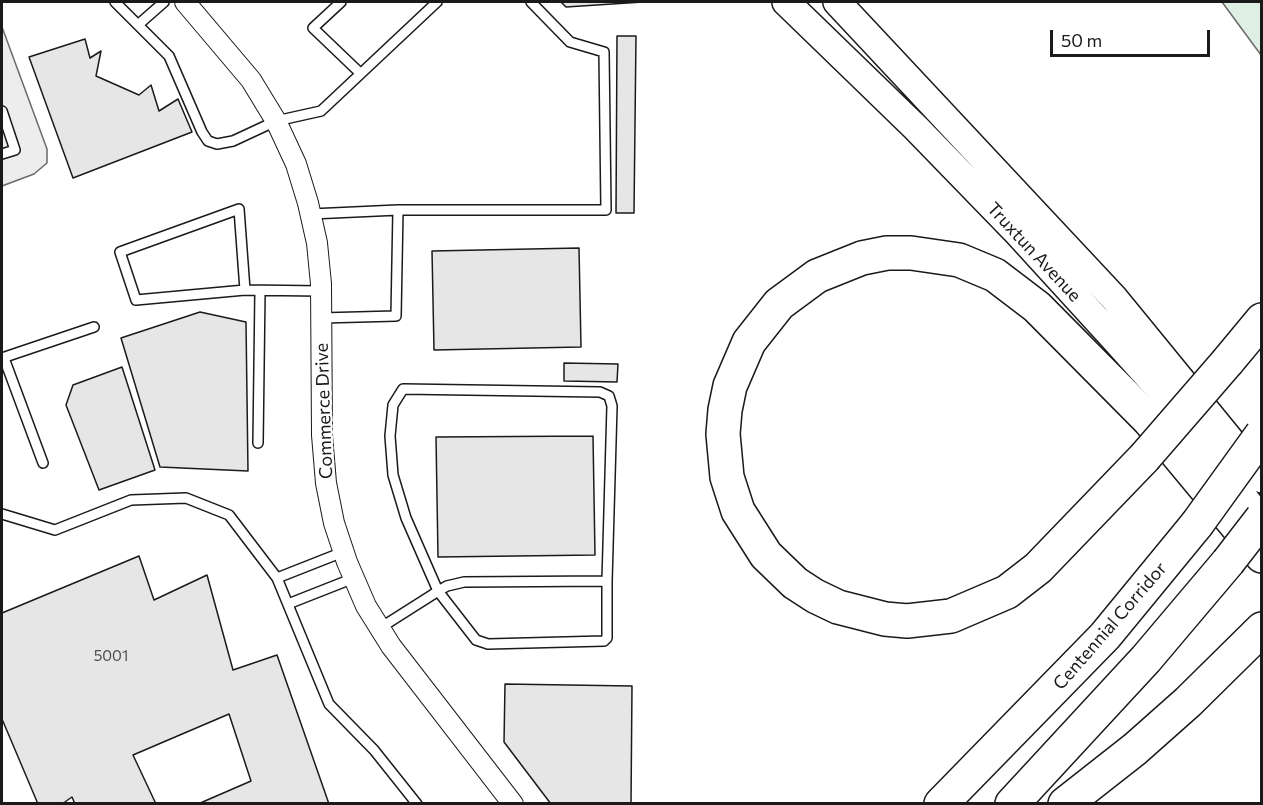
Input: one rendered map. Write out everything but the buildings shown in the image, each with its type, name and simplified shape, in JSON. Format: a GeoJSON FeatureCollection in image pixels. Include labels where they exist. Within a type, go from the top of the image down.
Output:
{"type":"FeatureCollection","features":[{"type":"Feature","properties":{"kind":"highway"},"geometry":{"type":"LineString","coordinates":[[1262,320],[1228,361],[1144,458],[1038,568],[1007,592],[973,609],[951,616],[907,621],[885,619],[838,607],[815,596],[777,567],[756,542],[738,511],[727,477],[723,434],[725,410],[738,363],[754,335],[779,304],[817,276],[855,260],[887,253],[923,254],[959,260],[995,275],[1044,314],[1149,420],[1262,556]]}},
{"type":"Feature","properties":{"kind":"highway","name":"Centennial Corridor"},"geometry":{"type":"LineString","coordinates":[[941,804],[1105,636],[1197,524],[1262,434]]}},
{"type":"Feature","properties":{"kind":"highway"},"geometry":{"type":"LineString","coordinates":[[1012,804],[1146,659],[1262,519]]}},
{"type":"Feature","properties":{"kind":"highway"},"geometry":{"type":"LineString","coordinates":[[1065,804],[1188,702],[1260,630]]}},
{"type":"Feature","properties":{"kind":"main road","name":"Truxtun Avenue"},"geometry":{"type":"LineString","coordinates":[[786,2],[924,137],[1110,334],[1164,394],[1262,519]]}},
{"type":"Feature","properties":{"kind":"main road","name":"Truxtun Avenue"},"geometry":{"type":"LineString","coordinates":[[837,2],[1114,298],[1262,479]]}},
{"type":"Feature","properties":{"kind":"street","name":"Commerce Drive"},"geometry":{"type":"LineString","coordinates":[[185,2],[251,80],[276,121],[296,164],[311,214],[317,243],[321,291],[322,435],[326,483],[343,552],[380,628],[398,656],[513,804]]}},
{"type":"Feature","properties":{"kind":"lane"},"geometry":{"type":"LineString","coordinates":[[115,2],[169,56],[208,141],[225,144],[276,121],[321,111],[437,2]]}},
{"type":"Feature","properties":{"kind":"lane"},"geometry":{"type":"LineString","coordinates":[[139,24],[164,2]]}},
{"type":"Feature","properties":{"kind":"lane"},"geometry":{"type":"LineString","coordinates":[[341,2],[314,28],[360,73]]}},
{"type":"Feature","properties":{"kind":"lane"},"geometry":{"type":"LineString","coordinates":[[311,214],[398,210],[606,210],[604,52],[570,42],[531,2]]}},
{"type":"Feature","properties":{"kind":"lane"},"geometry":{"type":"LineString","coordinates":[[2,111],[15,150],[2,154]]}},
{"type":"Feature","properties":{"kind":"lane"},"geometry":{"type":"LineString","coordinates":[[245,291],[239,209],[120,252],[136,300],[245,291],[321,291]]}},
{"type":"Feature","properties":{"kind":"lane"},"geometry":{"type":"LineString","coordinates":[[321,318],[396,316],[398,210]]}},
{"type":"Feature","properties":{"kind":"lane"},"geometry":{"type":"LineString","coordinates":[[258,442],[260,291]]}},
{"type":"Feature","properties":{"kind":"lane"},"geometry":{"type":"LineString","coordinates":[[43,463],[3,358],[94,327]]}},
{"type":"Feature","properties":{"kind":"lane"},"geometry":{"type":"LineString","coordinates":[[403,389],[600,392],[609,396],[612,406],[607,581],[607,638],[598,642],[481,643],[472,636],[438,591],[406,518],[393,475],[390,436],[393,405],[403,389]]}},
{"type":"Feature","properties":{"kind":"lane"},"geometry":{"type":"LineString","coordinates":[[2,514],[55,530],[131,500],[186,498],[229,515],[277,578],[329,704],[374,750],[417,804]]}},
{"type":"Feature","properties":{"kind":"lane"},"geometry":{"type":"LineString","coordinates":[[277,578],[343,552]]}},
{"type":"Feature","properties":{"kind":"lane"},"geometry":{"type":"LineString","coordinates":[[288,604],[354,578]]}},
{"type":"Feature","properties":{"kind":"lane"},"geometry":{"type":"LineString","coordinates":[[380,628],[438,591],[464,582],[607,581]]}},
{"type":"Feature","properties":{"kind":"green space"},"geometry":{"type":"Polygon","coordinates":[[[1222,2],[1261,2],[1261,55],[1222,2]]]}},
{"type":"Feature","properties":{"kind":"shaded area"},"geometry":{"type":"Polygon","coordinates":[[[2,27],[47,149],[47,163],[34,174],[2,186],[2,27]]]}}]}
